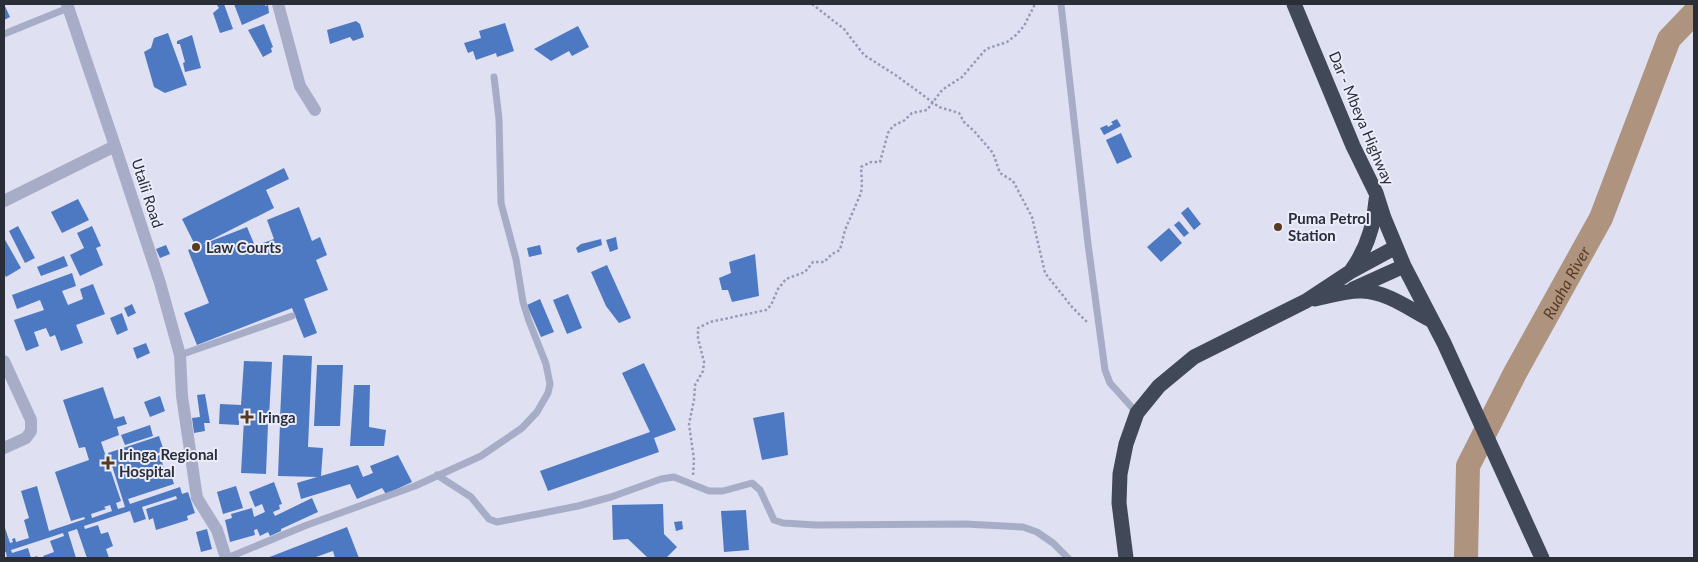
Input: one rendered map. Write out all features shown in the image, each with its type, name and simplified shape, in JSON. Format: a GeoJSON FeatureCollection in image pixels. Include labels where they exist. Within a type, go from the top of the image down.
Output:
{"type":"FeatureCollection","features":[{"type":"Feature","properties":{"kind":"highway","name":"Dar - Mbeya Highway"},"geometry":{"type":"LineString","coordinates":[[1294,4],[1353,146],[1376,193],[1404,266],[1444,343],[1506,475],[1542,558]]}},
{"type":"Feature","properties":{"kind":"highway"},"geometry":{"type":"LineString","coordinates":[[1350,272],[1367,244],[1372,230],[1375,218],[1376,193]]}},
{"type":"Feature","properties":{"kind":"highway"},"geometry":{"type":"LineString","coordinates":[[1126,558],[1120,503],[1120,474],[1126,444],[1137,413],[1159,386],[1194,357],[1306,301],[1350,272],[1396,247]]}},
{"type":"Feature","properties":{"kind":"highway"},"geometry":{"type":"LineString","coordinates":[[1346,292],[1404,266]]}},
{"type":"Feature","properties":{"kind":"highway"},"geometry":{"type":"LineString","coordinates":[[1306,301],[1346,292],[1362,291],[1377,293],[1407,306],[1431,320]]}},
{"type":"Feature","properties":{"kind":"street"},"geometry":{"type":"LineString","coordinates":[[278,4],[300,86],[315,110]]}},
{"type":"Feature","properties":{"kind":"street","name":"Utalii Road"},"geometry":{"type":"LineString","coordinates":[[68,6],[160,283],[180,355],[182,396],[197,498],[217,530],[227,558]]}},
{"type":"Feature","properties":{"kind":"street"},"geometry":{"type":"LineString","coordinates":[[4,201],[116,146]]}},
{"type":"Feature","properties":{"kind":"street"},"geometry":{"type":"LineString","coordinates":[[4,362],[31,420],[31,432],[26,438],[4,448]]}},
{"type":"Feature","properties":{"kind":"lane"},"geometry":{"type":"LineString","coordinates":[[1061,4],[1088,244],[1105,370],[1110,383],[1137,413]]}},
{"type":"Feature","properties":{"kind":"lane"},"geometry":{"type":"LineString","coordinates":[[4,34],[68,6]]}},
{"type":"Feature","properties":{"kind":"lane"},"geometry":{"type":"LineString","coordinates":[[227,558],[307,525],[416,486],[481,456],[522,428],[537,412],[548,393],[550,384],[546,364],[523,302],[516,259],[501,203],[499,119],[494,77]]}},
{"type":"Feature","properties":{"kind":"lane"},"geometry":{"type":"LineString","coordinates":[[180,355],[292,316]]}},
{"type":"Feature","properties":{"kind":"lane"},"geometry":{"type":"LineString","coordinates":[[437,475],[470,497],[489,519],[497,522],[594,502],[661,479],[674,477],[709,491],[723,491],[752,483],[760,490],[774,520],[783,524],[843,526],[966,524],[1023,527],[1037,532],[1053,543],[1068,558]]}},
{"type":"Feature","properties":{"kind":"path"},"geometry":{"type":"LineString","coordinates":[[812,4],[844,29],[864,55],[897,76],[939,107],[959,113],[964,122],[996,157],[999,171],[1013,181],[1032,217],[1045,274],[1072,307],[1100,334]]}},
{"type":"Feature","properties":{"kind":"path"},"geometry":{"type":"LineString","coordinates":[[691,484],[694,460],[689,424],[695,385],[703,371],[704,362],[698,338],[698,328],[716,321],[766,310],[771,305],[778,289],[786,280],[805,272],[813,262],[824,262],[832,254],[840,250],[845,230],[861,193],[861,167],[871,162],[880,162],[888,133],[893,126],[905,120],[912,113],[927,110],[942,90],[962,77],[986,49],[1007,42],[1016,35],[1024,26],[1034,4]]}},
{"type":"Feature","properties":{"kind":"building"},"geometry":{"type":"Polygon","coordinates":[[[4,4],[10,17],[4,20],[4,4]]]}},
{"type":"Feature","properties":{"kind":"building"},"geometry":{"type":"Polygon","coordinates":[[[224,4],[233,29],[220,33],[213,13],[219,8],[217,5],[224,4]]]}},
{"type":"Feature","properties":{"kind":"building"},"geometry":{"type":"Polygon","coordinates":[[[234,4],[265,4],[265,6],[268,5],[269,13],[242,25],[234,4]]]}},
{"type":"Feature","properties":{"kind":"building"},"geometry":{"type":"Polygon","coordinates":[[[356,21],[360,24],[364,37],[353,41],[350,37],[330,44],[327,30],[356,21]]]}},
{"type":"Feature","properties":{"kind":"building"},"geometry":{"type":"Polygon","coordinates":[[[505,23],[514,51],[497,57],[496,53],[476,60],[473,51],[468,53],[464,43],[481,38],[479,31],[505,23]]]}},
{"type":"Feature","properties":{"kind":"building"},"geometry":{"type":"Polygon","coordinates":[[[264,24],[273,47],[271,48],[272,52],[263,57],[248,30],[264,24]]]}},
{"type":"Feature","properties":{"kind":"building"},"geometry":{"type":"Polygon","coordinates":[[[578,26],[589,47],[572,56],[569,51],[551,61],[534,49],[578,26]]]}},
{"type":"Feature","properties":{"kind":"building"},"geometry":{"type":"Polygon","coordinates":[[[168,33],[187,85],[165,93],[154,87],[144,52],[151,48],[154,38],[168,33]]]}},
{"type":"Feature","properties":{"kind":"building"},"geometry":{"type":"Polygon","coordinates":[[[192,35],[201,68],[185,72],[183,63],[185,62],[180,44],[177,44],[177,41],[192,35]]]}},
{"type":"Feature","properties":{"kind":"building"},"geometry":{"type":"Polygon","coordinates":[[[1117,119],[1121,126],[1104,135],[1100,128],[1107,125],[1108,127],[1113,124],[1111,122],[1117,119]]]}},
{"type":"Feature","properties":{"kind":"building"},"geometry":{"type":"Polygon","coordinates":[[[1121,133],[1132,157],[1117,164],[1106,140],[1121,133]]]}},
{"type":"Feature","properties":{"kind":"building"},"geometry":{"type":"Polygon","coordinates":[[[284,168],[289,179],[266,190],[274,208],[201,245],[247,227],[255,246],[274,239],[267,220],[299,207],[312,241],[320,237],[327,255],[316,260],[328,290],[304,299],[317,333],[304,338],[292,308],[197,345],[184,313],[209,303],[188,250],[196,247],[182,219],[284,168]]]}},
{"type":"Feature","properties":{"kind":"building"},"geometry":{"type":"Polygon","coordinates":[[[78,199],[89,220],[62,233],[51,212],[78,199]]]}},
{"type":"Feature","properties":{"kind":"building"},"geometry":{"type":"Polygon","coordinates":[[[1188,207],[1201,224],[1194,230],[1181,213],[1188,207]]]}},
{"type":"Feature","properties":{"kind":"building"},"geometry":{"type":"Polygon","coordinates":[[[1179,221],[1189,233],[1184,237],[1174,225],[1179,221]]]}},
{"type":"Feature","properties":{"kind":"building"},"geometry":{"type":"Polygon","coordinates":[[[18,226],[35,258],[25,263],[9,231],[18,226]]]}},
{"type":"Feature","properties":{"kind":"building"},"geometry":{"type":"Polygon","coordinates":[[[92,226],[101,246],[96,248],[103,265],[80,276],[70,255],[84,248],[77,233],[92,226]]]}},
{"type":"Feature","properties":{"kind":"building"},"geometry":{"type":"Polygon","coordinates":[[[1169,228],[1182,243],[1161,262],[1147,247],[1169,228]]]}},
{"type":"Feature","properties":{"kind":"building"},"geometry":{"type":"Polygon","coordinates":[[[616,237],[618,249],[610,252],[606,240],[616,237]]]}},
{"type":"Feature","properties":{"kind":"building"},"geometry":{"type":"Polygon","coordinates":[[[4,238],[21,268],[6,277],[4,273],[4,238]]]}},
{"type":"Feature","properties":{"kind":"building"},"geometry":{"type":"Polygon","coordinates":[[[601,239],[602,245],[578,253],[576,248],[581,244],[601,239]]]}},
{"type":"Feature","properties":{"kind":"building"},"geometry":{"type":"Polygon","coordinates":[[[166,245],[170,254],[160,258],[156,249],[166,245]]]}},
{"type":"Feature","properties":{"kind":"building"},"geometry":{"type":"Polygon","coordinates":[[[540,245],[542,254],[529,257],[527,248],[540,245]]]}},
{"type":"Feature","properties":{"kind":"building"},"geometry":{"type":"Polygon","coordinates":[[[755,254],[759,296],[732,302],[728,290],[722,290],[719,278],[731,273],[729,262],[755,254]]]}},
{"type":"Feature","properties":{"kind":"building"},"geometry":{"type":"Polygon","coordinates":[[[64,256],[68,266],[41,276],[37,267],[64,256]]]}},
{"type":"Feature","properties":{"kind":"building"},"geometry":{"type":"Polygon","coordinates":[[[607,265],[631,318],[619,323],[606,306],[591,272],[607,265]]]}},
{"type":"Feature","properties":{"kind":"building"},"geometry":{"type":"Polygon","coordinates":[[[72,273],[76,286],[62,291],[68,305],[83,299],[80,289],[93,284],[105,314],[76,325],[83,343],[61,351],[55,335],[50,337],[46,328],[34,332],[39,346],[26,351],[14,320],[44,310],[40,300],[17,309],[12,295],[72,273]]]}},
{"type":"Feature","properties":{"kind":"building"},"geometry":{"type":"Polygon","coordinates":[[[568,294],[582,328],[567,334],[553,300],[568,294]]]}},
{"type":"Feature","properties":{"kind":"building"},"geometry":{"type":"Polygon","coordinates":[[[540,299],[554,332],[541,337],[527,305],[540,299]]]}},
{"type":"Feature","properties":{"kind":"building"},"geometry":{"type":"Polygon","coordinates":[[[132,304],[136,313],[128,317],[124,308],[132,304]]]}},
{"type":"Feature","properties":{"kind":"building"},"geometry":{"type":"Polygon","coordinates":[[[122,313],[128,330],[117,335],[110,318],[122,313]]]}},
{"type":"Feature","properties":{"kind":"building"},"geometry":{"type":"Polygon","coordinates":[[[146,343],[150,353],[137,359],[133,348],[146,343]]]}},
{"type":"Feature","properties":{"kind":"building"},"geometry":{"type":"Polygon","coordinates":[[[283,355],[312,356],[308,447],[323,448],[321,476],[358,465],[363,477],[373,473],[370,466],[398,455],[412,482],[386,494],[382,488],[357,499],[350,484],[301,499],[297,483],[317,477],[278,476],[280,424],[268,424],[266,474],[241,473],[244,420],[239,420],[239,425],[219,424],[220,404],[241,405],[244,361],[272,362],[269,417],[280,418],[283,355]]]}},
{"type":"Feature","properties":{"kind":"building"},"geometry":{"type":"Polygon","coordinates":[[[644,363],[676,430],[654,438],[659,452],[548,491],[540,471],[650,432],[622,373],[644,363]]]}},
{"type":"Feature","properties":{"kind":"building"},"geometry":{"type":"Polygon","coordinates":[[[317,365],[343,365],[340,426],[314,426],[317,365]]]}},
{"type":"Feature","properties":{"kind":"building"},"geometry":{"type":"Polygon","coordinates":[[[354,385],[370,385],[369,427],[386,430],[384,446],[350,446],[354,385]]]}},
{"type":"Feature","properties":{"kind":"building","name":"Iringa Regional Hospital"},"geometry":{"type":"Polygon","coordinates":[[[103,387],[114,419],[124,416],[127,424],[117,427],[119,435],[101,442],[121,501],[116,503],[118,509],[125,507],[108,453],[159,436],[164,451],[155,454],[155,457],[160,455],[164,469],[169,468],[174,484],[128,499],[130,504],[180,487],[182,494],[188,492],[195,513],[187,516],[188,520],[156,530],[153,518],[149,520],[146,509],[177,499],[176,496],[142,507],[146,519],[134,523],[130,511],[84,526],[85,529],[98,525],[101,534],[108,532],[113,546],[106,549],[109,558],[87,558],[77,529],[68,532],[76,558],[44,558],[43,556],[54,552],[50,541],[64,536],[63,533],[11,550],[12,553],[28,548],[31,558],[7,558],[6,552],[4,553],[4,525],[10,543],[15,538],[16,542],[29,538],[24,520],[29,518],[21,491],[37,486],[49,531],[85,519],[84,517],[71,521],[55,472],[89,460],[85,447],[79,448],[63,400],[103,387]],[[110,505],[104,507],[106,509],[91,514],[92,518],[112,511],[110,505]]]}},
{"type":"Feature","properties":{"kind":"building"},"geometry":{"type":"Polygon","coordinates":[[[205,394],[210,423],[204,423],[205,431],[194,433],[192,418],[200,417],[197,395],[205,394]]]}},
{"type":"Feature","properties":{"kind":"building"},"geometry":{"type":"Polygon","coordinates":[[[160,396],[165,411],[150,417],[144,402],[160,396]]]}},
{"type":"Feature","properties":{"kind":"building"},"geometry":{"type":"Polygon","coordinates":[[[784,412],[788,455],[762,460],[753,418],[784,412]]]}},
{"type":"Feature","properties":{"kind":"building"},"geometry":{"type":"Polygon","coordinates":[[[150,425],[153,436],[125,445],[121,435],[150,425]]]}},
{"type":"Feature","properties":{"kind":"building"},"geometry":{"type":"Polygon","coordinates":[[[274,482],[282,504],[279,505],[280,509],[273,512],[275,516],[312,498],[318,512],[270,536],[268,532],[260,536],[257,529],[254,530],[255,535],[230,542],[225,520],[232,518],[231,514],[252,508],[254,517],[265,512],[262,504],[255,507],[249,492],[274,482]]]}},
{"type":"Feature","properties":{"kind":"building"},"geometry":{"type":"Polygon","coordinates":[[[236,486],[243,508],[223,514],[217,492],[236,486]]]}},
{"type":"Feature","properties":{"kind":"building"},"geometry":{"type":"Polygon","coordinates":[[[663,504],[664,534],[677,547],[666,558],[648,558],[628,539],[613,540],[612,505],[663,504]]]}},
{"type":"Feature","properties":{"kind":"building"},"geometry":{"type":"Polygon","coordinates":[[[746,510],[749,550],[724,552],[721,511],[746,510]]]}},
{"type":"Feature","properties":{"kind":"building"},"geometry":{"type":"Polygon","coordinates":[[[682,521],[683,529],[676,531],[674,522],[682,521]]]}},
{"type":"Feature","properties":{"kind":"building"},"geometry":{"type":"Polygon","coordinates":[[[347,527],[359,558],[335,558],[333,551],[313,558],[267,558],[347,527]]]}},
{"type":"Feature","properties":{"kind":"building"},"geometry":{"type":"Polygon","coordinates":[[[207,529],[212,549],[201,552],[196,532],[207,529]]]}},
{"type":"Feature","properties":{"kind":"waterway","name":"Ruaha River"},"geometry":{"type":"LineString","coordinates":[[1466,558],[1468,466],[1515,373],[1601,218],[1669,39],[1692,15],[1694,17]]}},
{"type":"Feature","properties":{"kind":"place","name":"Puma Petrol Station"},"geometry":{"type":"Point","coordinates":[1278,227]}},
{"type":"Feature","properties":{"kind":"place","name":"Law Courts"},"geometry":{"type":"Point","coordinates":[196,247]}},
{"type":"Feature","properties":{"kind":"place","name":"Iringa"},"geometry":{"type":"Point","coordinates":[247,417]}},
{"type":"Feature","properties":{"kind":"place","name":"Iringa Regional Hospital"},"geometry":{"type":"Point","coordinates":[108,463]}}]}
